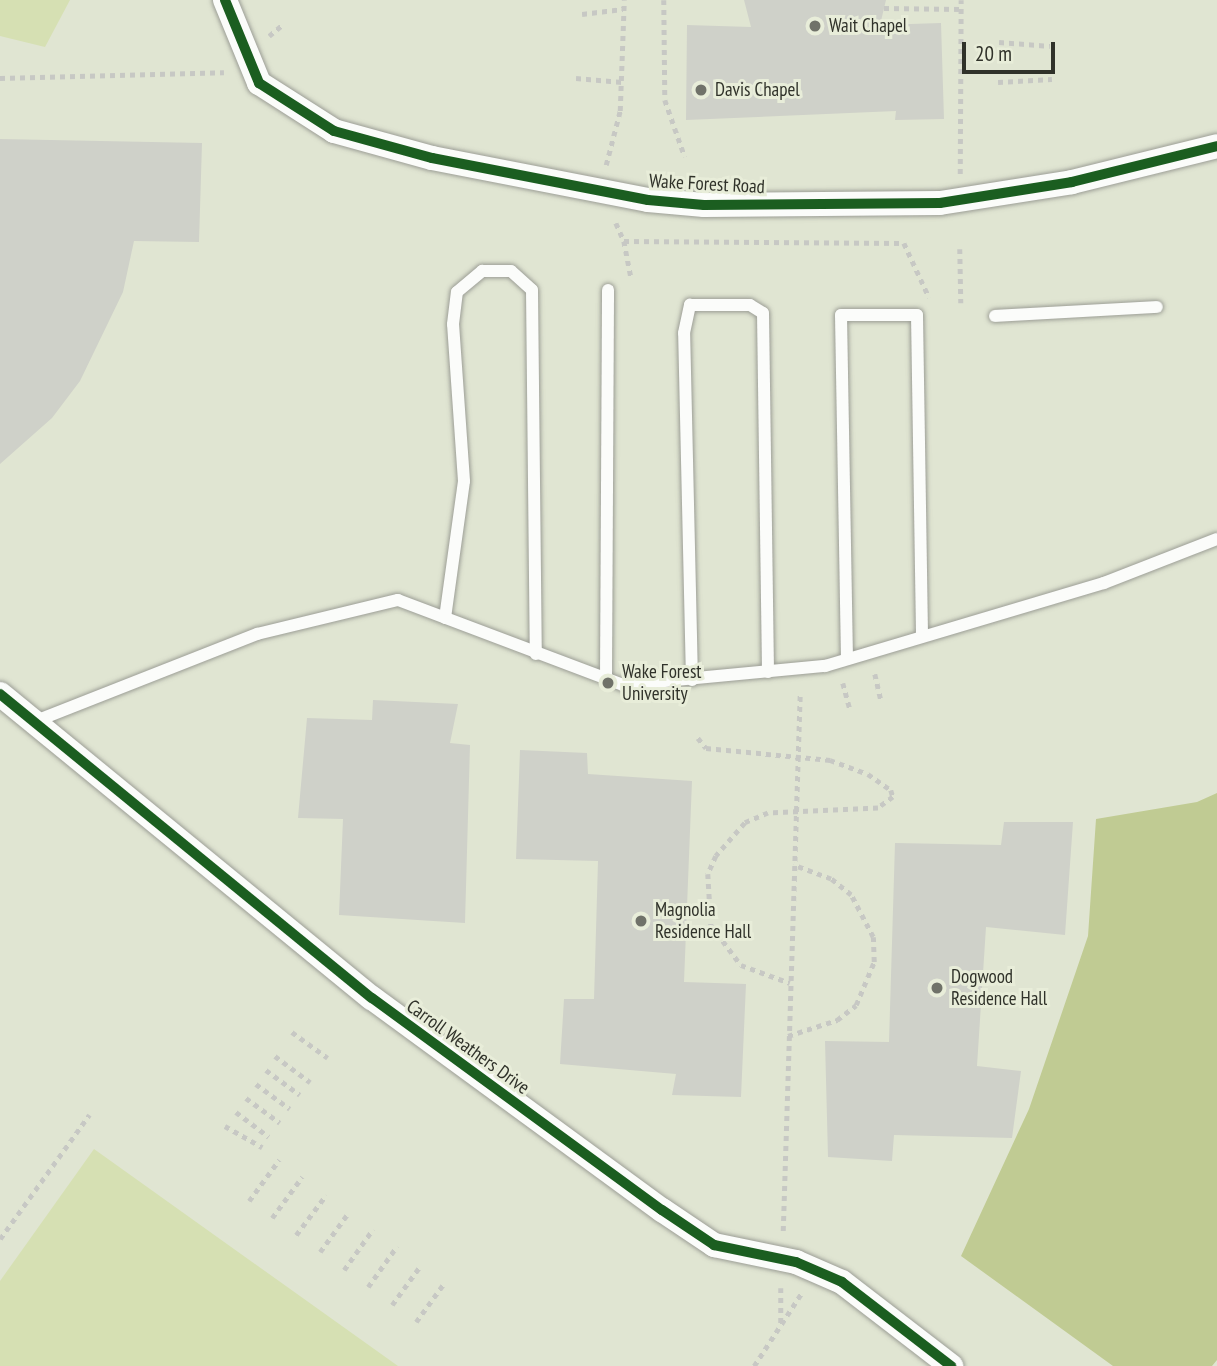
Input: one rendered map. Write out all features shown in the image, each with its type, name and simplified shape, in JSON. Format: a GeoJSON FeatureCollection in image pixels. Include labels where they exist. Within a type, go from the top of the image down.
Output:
{"type":"FeatureCollection","features":[{"type":"Feature","properties":{"kind":"street","name":"Wake Forest Road"},"geometry":{"type":"LineString","coordinates":[[225,0],[259,83],[334,131],[432,158],[648,200],[704,205],[940,203],[1072,182],[1217,146]]}},
{"type":"Feature","properties":{"kind":"street","name":"Carroll Weathers Drive"},"geometry":{"type":"LineString","coordinates":[[0,694],[372,998],[662,1210],[714,1245],[816,1270],[842,1282],[951,1366]]}},
{"type":"Feature","properties":{"kind":"lane"},"geometry":{"type":"LineString","coordinates":[[445,618],[464,481],[453,324],[457,292],[482,271],[511,271],[532,290],[536,654]]}},
{"type":"Feature","properties":{"kind":"lane"},"geometry":{"type":"LineString","coordinates":[[606,678],[608,290]]}},
{"type":"Feature","properties":{"kind":"lane"},"geometry":{"type":"LineString","coordinates":[[692,680],[684,333],[690,305],[750,305],[763,313],[768,672]]}},
{"type":"Feature","properties":{"kind":"lane"},"geometry":{"type":"LineString","coordinates":[[995,316],[1157,307]]}},
{"type":"Feature","properties":{"kind":"lane"},"geometry":{"type":"LineString","coordinates":[[847,659],[842,315],[917,315],[922,635]]}},
{"type":"Feature","properties":{"kind":"lane"},"geometry":{"type":"LineString","coordinates":[[36,721],[257,634],[398,600],[623,685],[692,680],[768,672],[847,659],[1104,583],[1217,539]]}},
{"type":"Feature","properties":{"kind":"path"},"geometry":{"type":"LineString","coordinates":[[608,148],[620,111],[624,0]]}},
{"type":"Feature","properties":{"kind":"path"},"geometry":{"type":"LineString","coordinates":[[664,0],[665,100],[685,157]]}},
{"type":"Feature","properties":{"kind":"path"},"geometry":{"type":"LineString","coordinates":[[960,179],[961,0]]}},
{"type":"Feature","properties":{"kind":"path"},"geometry":{"type":"LineString","coordinates":[[884,8],[961,9]]}},
{"type":"Feature","properties":{"kind":"path"},"geometry":{"type":"LineString","coordinates":[[582,14],[623,9]]}},
{"type":"Feature","properties":{"kind":"path"},"geometry":{"type":"LineString","coordinates":[[0,78],[223,73],[282,25]]}},
{"type":"Feature","properties":{"kind":"path"},"geometry":{"type":"LineString","coordinates":[[999,42],[1051,46]]}},
{"type":"Feature","properties":{"kind":"path"},"geometry":{"type":"LineString","coordinates":[[576,78],[622,82]]}},
{"type":"Feature","properties":{"kind":"path"},"geometry":{"type":"LineString","coordinates":[[998,82],[1052,79]]}},
{"type":"Feature","properties":{"kind":"path"},"geometry":{"type":"LineString","coordinates":[[624,241],[631,278]]}},
{"type":"Feature","properties":{"kind":"path"},"geometry":{"type":"LineString","coordinates":[[904,243],[929,298]]}},
{"type":"Feature","properties":{"kind":"path"},"geometry":{"type":"LineString","coordinates":[[960,249],[961,303]]}},
{"type":"Feature","properties":{"kind":"path"},"geometry":{"type":"LineString","coordinates":[[782,1242],[800,693]]}},
{"type":"Feature","properties":{"kind":"path"},"geometry":{"type":"LineString","coordinates":[[698,738],[706,748],[797,754],[868,774],[886,784],[892,797],[887,804],[861,810],[795,810],[756,818],[727,839],[708,874],[706,900],[711,925],[733,956],[762,977],[790,983]]}},
{"type":"Feature","properties":{"kind":"path"},"geometry":{"type":"LineString","coordinates":[[788,1036],[837,1020],[856,1004],[874,962],[873,937],[851,895],[831,879],[793,865]]}},
{"type":"Feature","properties":{"kind":"path"},"geometry":{"type":"LineString","coordinates":[[292,1032],[328,1058]]}},
{"type":"Feature","properties":{"kind":"path"},"geometry":{"type":"LineString","coordinates":[[275,1056],[310,1082]]}},
{"type":"Feature","properties":{"kind":"path"},"geometry":{"type":"LineString","coordinates":[[266,1070],[300,1095]]}},
{"type":"Feature","properties":{"kind":"path"},"geometry":{"type":"LineString","coordinates":[[256,1084],[290,1109]]}},
{"type":"Feature","properties":{"kind":"path"},"geometry":{"type":"LineString","coordinates":[[246,1098],[280,1123]]}},
{"type":"Feature","properties":{"kind":"path"},"geometry":{"type":"LineString","coordinates":[[236,1112],[269,1138]]}},
{"type":"Feature","properties":{"kind":"path"},"geometry":{"type":"LineString","coordinates":[[0,1239],[89,1115]]}},
{"type":"Feature","properties":{"kind":"path"},"geometry":{"type":"LineString","coordinates":[[225,1126],[262,1147]]}},
{"type":"Feature","properties":{"kind":"path"},"geometry":{"type":"LineString","coordinates":[[248,1200],[279,1160]]}},
{"type":"Feature","properties":{"kind":"path"},"geometry":{"type":"LineString","coordinates":[[272,1218],[302,1177]]}},
{"type":"Feature","properties":{"kind":"path"},"geometry":{"type":"LineString","coordinates":[[296,1235],[326,1195]]}},
{"type":"Feature","properties":{"kind":"path"},"geometry":{"type":"LineString","coordinates":[[320,1252],[349,1212]]}},
{"type":"Feature","properties":{"kind":"path"},"geometry":{"type":"LineString","coordinates":[[344,1270],[373,1229]]}},
{"type":"Feature","properties":{"kind":"path"},"geometry":{"type":"LineString","coordinates":[[368,1287],[397,1246]]}},
{"type":"Feature","properties":{"kind":"path"},"geometry":{"type":"LineString","coordinates":[[392,1305],[421,1265]]}},
{"type":"Feature","properties":{"kind":"path"},"geometry":{"type":"LineString","coordinates":[[754,1366],[816,1270]]}},
{"type":"Feature","properties":{"kind":"path"},"geometry":{"type":"LineString","coordinates":[[781,1277],[781,1325]]}},
{"type":"Feature","properties":{"kind":"path"},"geometry":{"type":"LineString","coordinates":[[416,1322],[445,1282]]}},
{"type":"Feature","properties":{"kind":"shaded area","name":"Wake Forest University"},"geometry":{"type":"Polygon","coordinates":[[[0,0],[1217,0],[1217,1366],[0,1366],[0,0]]]}},
{"type":"Feature","properties":{"kind":"green space"},"geometry":{"type":"Polygon","coordinates":[[[0,0],[70,0],[45,47],[0,36],[0,0]]]}},
{"type":"Feature","properties":{"kind":"green space"},"geometry":{"type":"Polygon","coordinates":[[[1217,793],[1217,1360],[1212,1366],[1113,1366],[961,1256],[1029,1109],[1088,936],[1096,819],[1197,802],[1217,793]]]}},
{"type":"Feature","properties":{"kind":"green space"},"geometry":{"type":"Polygon","coordinates":[[[94,1149],[398,1366],[0,1366],[0,1281],[94,1149]]]}},
{"type":"Feature","properties":{"kind":"building"},"geometry":{"type":"Polygon","coordinates":[[[744,0],[886,0],[880,25],[941,23],[944,119],[895,120],[896,111],[686,120],[687,25],[751,27],[744,0]]]}},
{"type":"Feature","properties":{"kind":"building"},"geometry":{"type":"Polygon","coordinates":[[[0,139],[202,143],[199,242],[134,241],[123,292],[80,381],[52,418],[0,464],[0,139]]]}},
{"type":"Feature","properties":{"kind":"building"},"geometry":{"type":"Polygon","coordinates":[[[373,700],[458,704],[450,743],[470,745],[465,923],[339,915],[343,819],[298,818],[307,718],[372,720],[373,700]]]}},
{"type":"Feature","properties":{"kind":"building","name":"Magnolia Residence Hall"},"geometry":{"type":"Polygon","coordinates":[[[520,750],[587,753],[588,774],[692,781],[684,982],[746,984],[741,1097],[672,1095],[676,1074],[560,1064],[564,999],[594,999],[598,861],[516,859],[520,750]]]}},
{"type":"Feature","properties":{"kind":"building","name":"Dogwood Residence Hall"},"geometry":{"type":"Polygon","coordinates":[[[1004,822],[1073,822],[1065,935],[986,927],[977,1066],[1021,1071],[1012,1138],[894,1135],[892,1161],[828,1157],[825,1041],[889,1042],[895,843],[1001,845],[1004,822]]]}},
{"type":"Feature","properties":{"kind":"cycle path"},"geometry":{"type":"LineString","coordinates":[[225,0],[259,83],[334,131],[432,158],[648,200],[704,205],[940,203],[1072,182],[1217,146]]}},
{"type":"Feature","properties":{"kind":"cycle path"},"geometry":{"type":"LineString","coordinates":[[0,694],[372,998],[662,1210],[714,1245],[796,1262],[842,1282],[951,1366]]}},
{"type":"Feature","properties":{"kind":"place","name":"Wait Chapel"},"geometry":{"type":"Point","coordinates":[815,26]}},
{"type":"Feature","properties":{"kind":"place","name":"Davis Chapel"},"geometry":{"type":"Point","coordinates":[701,90]}},
{"type":"Feature","properties":{"kind":"place","name":"Wake Forest University"},"geometry":{"type":"Point","coordinates":[608,683]}},
{"type":"Feature","properties":{"kind":"place","name":"Magnolia Residence Hall"},"geometry":{"type":"Point","coordinates":[641,921]}},
{"type":"Feature","properties":{"kind":"place","name":"Dogwood Residence Hall"},"geometry":{"type":"Point","coordinates":[937,988]}}]}
